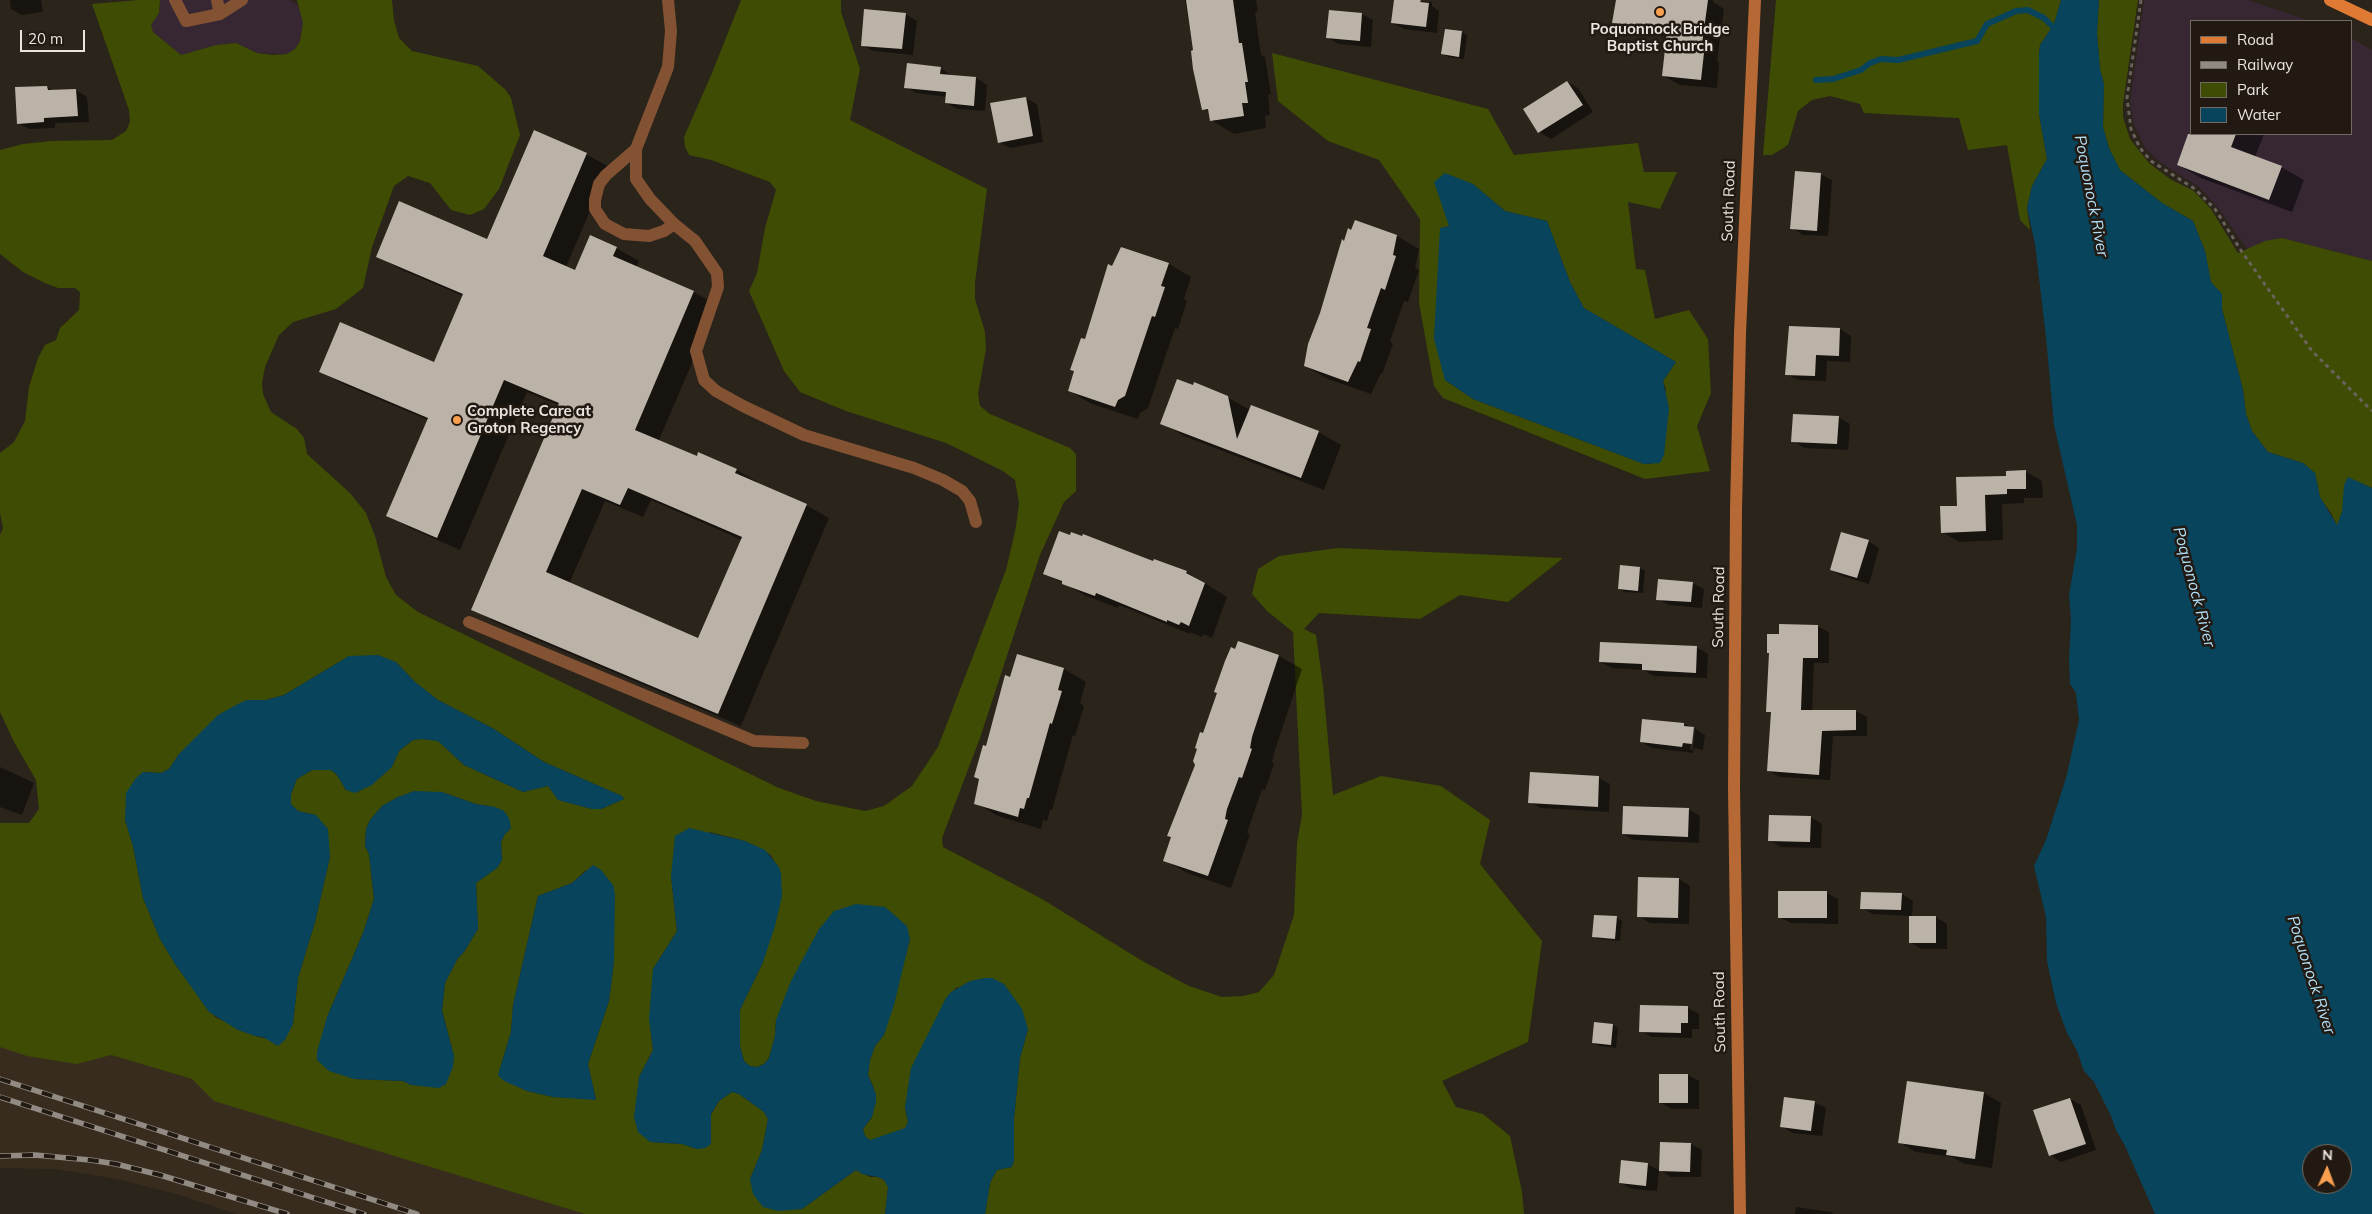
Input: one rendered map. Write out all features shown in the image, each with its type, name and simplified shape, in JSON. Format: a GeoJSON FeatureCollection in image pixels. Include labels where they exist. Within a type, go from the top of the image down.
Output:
{"type":"FeatureCollection","features":[{"type":"Feature","properties":{"kind":"main road","name":"South Road"},"geometry":{"type":"LineString","coordinates":[[1740,1214],[1734,788],[1736,520],[1740,333],[1756,0]]}},
{"type":"Feature","properties":{"kind":"main road"},"geometry":{"type":"LineString","coordinates":[[2330,0],[2372,20]]}},
{"type":"Feature","properties":{"kind":"lane"},"geometry":{"type":"LineString","coordinates":[[175,0],[186,21],[220,14],[242,0]]}},
{"type":"Feature","properties":{"kind":"lane"},"geometry":{"type":"LineString","coordinates":[[218,0],[220,14]]}},
{"type":"Feature","properties":{"kind":"lane"},"geometry":{"type":"LineString","coordinates":[[668,0],[672,31],[668,67],[636,148],[636,179],[650,198],[674,224],[695,240],[717,273],[718,287],[696,351],[704,380],[736,402],[804,436],[834,443],[943,480],[962,491],[970,501],[976,522]]}},
{"type":"Feature","properties":{"kind":"lane"},"geometry":{"type":"LineString","coordinates":[[636,148],[606,175],[599,184],[595,209],[605,224],[624,234],[650,236],[674,224]]}},
{"type":"Feature","properties":{"kind":"lane"},"geometry":{"type":"LineString","coordinates":[[469,622],[754,741],[803,743]]}},
{"type":"Feature","properties":{"kind":"path"},"geometry":{"type":"LineString","coordinates":[[2141,0],[2127,98],[2131,129],[2140,148],[2151,161],[2195,189],[2215,209],[2242,252],[2312,351],[2372,411]]}},
{"type":"Feature","properties":{"kind":"shaded area"},"geometry":{"type":"Polygon","coordinates":[[[160,0],[290,0],[299,6],[303,23],[300,41],[295,49],[286,54],[257,53],[236,43],[216,45],[181,55],[153,32],[151,25],[159,13],[160,0]]]}},
{"type":"Feature","properties":{"kind":"shaded area"},"geometry":{"type":"Polygon","coordinates":[[[2144,0],[2248,0],[2307,20],[2190,20],[2190,135],[2352,135],[2352,39],[2372,50],[2372,261],[2282,238],[2247,249],[2218,208],[2199,187],[2161,163],[2145,148],[2134,125],[2130,102],[2144,0]]]}},
{"type":"Feature","properties":{"kind":"shaded area"},"geometry":{"type":"Polygon","coordinates":[[[0,1022],[192,1079],[597,1214],[237,1214],[176,1194],[117,1179],[55,1169],[0,1168],[0,1022]]]}},
{"type":"Feature","properties":{"kind":"green space"},"geometry":{"type":"Polygon","coordinates":[[[160,0],[159,13],[151,25],[153,32],[181,55],[216,45],[236,43],[257,53],[273,55],[287,54],[295,49],[300,41],[303,23],[297,0],[392,0],[394,20],[399,38],[412,51],[478,66],[506,90],[511,98],[520,135],[499,189],[484,209],[470,215],[451,210],[430,183],[408,176],[394,186],[372,247],[363,288],[336,309],[293,322],[279,335],[265,367],[262,383],[263,394],[271,412],[297,429],[304,438],[307,454],[350,493],[366,513],[375,536],[386,577],[396,595],[418,612],[779,788],[816,801],[865,811],[884,806],[912,786],[938,747],[1006,570],[1016,527],[1019,503],[1015,480],[1003,471],[946,443],[846,411],[800,392],[784,371],[749,291],[757,273],[765,228],[776,190],[770,182],[711,160],[689,155],[685,147],[684,137],[741,0],[841,0],[841,12],[860,69],[850,120],[987,189],[975,283],[975,299],[985,332],[986,349],[978,394],[980,406],[990,414],[1070,448],[1076,454],[1076,491],[1064,502],[1040,555],[980,738],[942,838],[943,847],[1042,899],[1144,962],[1189,986],[1222,997],[1243,996],[1259,992],[1274,975],[1294,915],[1297,843],[1302,815],[1293,632],[1267,611],[1252,594],[1258,569],[1279,556],[1338,548],[1563,558],[1508,602],[1460,595],[1420,619],[1319,613],[1304,629],[1316,635],[1323,685],[1333,795],[1381,776],[1441,786],[1490,820],[1480,864],[1542,941],[1528,1042],[1442,1081],[1456,1107],[1483,1114],[1510,1136],[1522,1192],[1524,1214],[985,1214],[990,1183],[993,1177],[997,1170],[1012,1167],[1014,1160],[1014,1119],[1020,1058],[1028,1029],[957,987],[946,998],[934,1026],[905,1107],[908,1122],[905,1129],[870,1141],[865,1136],[863,1129],[872,1117],[874,1088],[868,1075],[870,1060],[875,1046],[884,1035],[910,939],[776,1020],[775,1036],[769,1058],[764,1064],[757,1067],[750,1066],[744,1061],[740,1046],[740,1010],[763,962],[781,874],[771,855],[745,841],[710,832],[671,876],[677,931],[653,969],[651,1036],[653,1050],[639,1077],[650,1142],[682,1144],[697,1149],[711,1144],[711,1115],[719,1101],[732,1092],[739,1094],[764,1112],[768,1119],[762,1150],[750,1179],[802,1209],[856,1170],[870,1177],[878,1177],[884,1180],[888,1187],[885,1214],[585,1214],[214,1101],[192,1079],[111,1055],[77,1064],[27,1056],[0,1047],[0,823],[29,823],[39,809],[36,780],[14,742],[0,712],[0,535],[3,528],[0,513],[0,453],[14,442],[25,421],[29,387],[38,358],[45,345],[56,340],[60,328],[79,310],[80,292],[75,288],[58,288],[45,283],[23,272],[0,254],[0,150],[23,144],[51,141],[112,140],[126,131],[130,122],[129,110],[92,4],[160,0]],[[349,656],[284,695],[266,700],[247,700],[179,754],[169,769],[161,773],[143,772],[125,820],[133,846],[143,898],[160,939],[175,964],[215,1017],[255,1036],[271,1040],[293,1024],[298,978],[315,922],[330,857],[316,815],[298,811],[291,804],[291,794],[297,779],[312,770],[331,770],[337,775],[346,790],[392,767],[399,751],[413,740],[422,739],[438,741],[464,765],[523,792],[548,786],[559,800],[592,809],[601,809],[624,799],[622,796],[544,762],[494,729],[438,700],[415,682],[396,662],[349,656]],[[442,792],[398,797],[382,806],[370,820],[366,829],[365,846],[369,854],[374,899],[363,933],[327,1017],[354,1079],[403,1081],[411,1085],[454,1056],[442,1010],[445,983],[458,958],[464,952],[478,929],[476,883],[497,868],[502,860],[501,842],[511,828],[495,807],[476,804],[442,792]],[[586,870],[572,883],[538,896],[513,1005],[511,1032],[498,1075],[527,1091],[553,1097],[596,1099],[588,1064],[609,1001],[614,961],[586,870]]]}},
{"type":"Feature","properties":{"kind":"green space"},"geometry":{"type":"Polygon","coordinates":[[[1776,0],[2061,0],[2054,24],[2040,45],[2039,114],[2047,159],[2032,186],[2027,208],[2030,230],[2020,220],[2007,145],[1968,150],[1959,118],[1864,113],[1860,104],[1830,96],[1812,100],[1798,111],[1788,145],[1772,155],[1763,155],[1776,0]]]}},
{"type":"Feature","properties":{"kind":"green space"},"geometry":{"type":"Polygon","coordinates":[[[2099,0],[2138,0],[2123,104],[2123,117],[2130,139],[2149,163],[2170,179],[2194,191],[2211,209],[2238,253],[2265,241],[2282,238],[2372,261],[2372,488],[2348,478],[2342,512],[2337,526],[2331,513],[2320,498],[2315,473],[2303,463],[2268,452],[2252,431],[2246,414],[2243,390],[2222,309],[2222,294],[2211,283],[2205,251],[2193,221],[2162,203],[2120,170],[2109,148],[2103,127],[2104,84],[2100,69],[2097,33],[2099,0]]]}},
{"type":"Feature","properties":{"kind":"green space"},"geometry":{"type":"Polygon","coordinates":[[[1272,53],[1488,109],[1514,155],[1638,143],[1644,172],[1677,172],[1660,209],[1628,202],[1636,269],[1645,270],[1655,319],[1689,310],[1708,339],[1711,393],[1697,426],[1710,471],[1645,479],[1443,398],[1434,386],[1419,303],[1420,219],[1379,160],[1328,141],[1278,101],[1272,53]],[[1473,184],[1449,226],[1445,380],[1473,399],[1644,464],[1652,464],[1666,389],[1663,381],[1676,362],[1584,308],[1570,282],[1547,221],[1505,211],[1473,184]]]}},
{"type":"Feature","properties":{"kind":"water","name":"Poquonock River"},"geometry":{"type":"Polygon","coordinates":[[[2061,0],[2099,0],[2097,33],[2100,69],[2104,84],[2103,127],[2109,148],[2120,170],[2162,203],[2193,221],[2205,251],[2211,282],[2222,294],[2222,309],[2243,390],[2246,414],[2252,431],[2268,452],[2303,463],[2315,473],[2320,497],[2337,525],[2342,512],[2344,485],[2348,477],[2372,488],[2372,1214],[2155,1214],[2111,1116],[2094,1082],[2084,1071],[2056,1003],[2047,961],[2046,917],[2034,866],[2046,840],[2066,778],[2079,720],[2076,693],[2070,684],[2069,658],[2071,620],[2069,595],[2077,548],[2077,525],[2054,425],[2035,244],[2027,208],[2032,186],[2047,159],[2039,114],[2040,45],[2054,24],[2061,0]]]}},
{"type":"Feature","properties":{"kind":"water"},"geometry":{"type":"Polygon","coordinates":[[[1445,173],[1473,184],[1505,211],[1547,221],[1570,282],[1584,308],[1676,362],[1663,381],[1669,408],[1664,455],[1660,463],[1644,464],[1473,399],[1445,380],[1434,339],[1440,228],[1449,226],[1434,182],[1445,173]]]}},
{"type":"Feature","properties":{"kind":"water"},"geometry":{"type":"Polygon","coordinates":[[[378,655],[396,662],[415,682],[438,700],[494,729],[544,762],[622,796],[624,799],[601,809],[592,809],[558,800],[548,786],[523,792],[464,765],[438,741],[422,739],[413,740],[399,751],[392,767],[372,785],[355,793],[346,790],[337,775],[331,770],[312,770],[297,779],[291,794],[291,804],[298,811],[316,815],[328,829],[330,857],[315,922],[298,978],[293,1024],[285,1040],[278,1046],[263,1037],[238,1030],[209,1012],[175,964],[160,939],[143,898],[133,846],[125,820],[126,793],[136,778],[143,772],[161,773],[169,769],[179,754],[218,715],[247,700],[266,700],[284,695],[349,656],[378,655]]]}},
{"type":"Feature","properties":{"kind":"water"},"geometry":{"type":"Polygon","coordinates":[[[414,791],[442,792],[476,804],[495,807],[504,811],[509,818],[511,828],[501,842],[502,860],[497,868],[476,883],[478,929],[464,952],[458,958],[445,983],[442,1011],[454,1056],[453,1067],[446,1084],[439,1088],[411,1085],[403,1081],[354,1079],[329,1071],[317,1060],[317,1052],[327,1017],[363,933],[374,899],[369,854],[365,846],[366,829],[370,820],[382,806],[414,791]]]}},
{"type":"Feature","properties":{"kind":"water"},"geometry":{"type":"Polygon","coordinates":[[[689,828],[745,841],[765,850],[779,867],[781,874],[782,896],[775,926],[763,962],[740,1010],[740,1046],[744,1061],[750,1066],[757,1067],[764,1064],[769,1058],[775,1036],[776,1020],[791,981],[819,929],[834,911],[856,904],[885,907],[907,926],[910,939],[894,1005],[884,1035],[875,1046],[870,1060],[868,1075],[876,1094],[876,1102],[872,1117],[863,1129],[865,1136],[870,1140],[905,1128],[908,1122],[905,1107],[911,1068],[946,998],[951,992],[970,981],[985,978],[992,978],[1004,984],[1022,1009],[1028,1029],[1020,1058],[1014,1119],[1014,1160],[1012,1167],[997,1170],[993,1177],[990,1183],[985,1214],[885,1214],[888,1187],[884,1180],[862,1174],[856,1170],[802,1209],[778,1211],[763,1207],[753,1194],[750,1179],[762,1150],[768,1119],[764,1112],[739,1094],[732,1092],[719,1101],[711,1114],[711,1144],[705,1148],[697,1149],[682,1144],[650,1142],[638,1132],[634,1117],[639,1077],[653,1050],[649,1019],[653,969],[677,931],[671,876],[675,836],[689,828]]]}},
{"type":"Feature","properties":{"kind":"water"},"geometry":{"type":"Polygon","coordinates":[[[593,865],[601,870],[613,885],[615,894],[614,961],[609,1001],[588,1064],[596,1100],[553,1097],[527,1091],[504,1081],[498,1075],[511,1032],[513,1005],[538,896],[572,883],[593,865]]]}},
{"type":"Feature","properties":{"kind":"building"},"geometry":{"type":"Polygon","coordinates":[[[1186,0],[1233,0],[1239,43],[1242,43],[1248,82],[1245,82],[1248,103],[1242,103],[1244,116],[1210,121],[1208,109],[1202,110],[1193,69],[1191,51],[1193,50],[1186,0]]]}},
{"type":"Feature","properties":{"kind":"building"},"geometry":{"type":"Polygon","coordinates":[[[1394,0],[1421,0],[1420,2],[1429,3],[1426,27],[1391,23],[1394,0]]]}},
{"type":"Feature","properties":{"kind":"building","name":"Poquonnock Bridge Baptist Church"},"geometry":{"type":"Polygon","coordinates":[[[1616,0],[1708,0],[1701,52],[1704,53],[1701,80],[1662,76],[1667,31],[1612,23],[1616,0]]]}},
{"type":"Feature","properties":{"kind":"building"},"geometry":{"type":"Polygon","coordinates":[[[864,9],[906,13],[902,49],[861,46],[864,9]]]}},
{"type":"Feature","properties":{"kind":"building"},"geometry":{"type":"Polygon","coordinates":[[[1329,10],[1362,13],[1360,41],[1326,38],[1329,10]]]}},
{"type":"Feature","properties":{"kind":"building"},"geometry":{"type":"Polygon","coordinates":[[[1445,29],[1462,31],[1459,57],[1441,54],[1445,29]]]}},
{"type":"Feature","properties":{"kind":"building"},"geometry":{"type":"Polygon","coordinates":[[[907,63],[941,67],[940,74],[976,77],[974,106],[945,103],[946,92],[904,88],[907,63]]]}},
{"type":"Feature","properties":{"kind":"building"},"geometry":{"type":"Polygon","coordinates":[[[1567,81],[1583,105],[1538,133],[1523,109],[1567,81]]]}},
{"type":"Feature","properties":{"kind":"building"},"geometry":{"type":"Polygon","coordinates":[[[47,86],[48,90],[76,89],[78,116],[44,118],[44,122],[17,124],[15,87],[47,86]]]}},
{"type":"Feature","properties":{"kind":"building"},"geometry":{"type":"Polygon","coordinates":[[[1026,97],[1033,136],[998,143],[990,103],[1026,97]]]}},
{"type":"Feature","properties":{"kind":"building","name":"Complete Care at Groton Regency"},"geometry":{"type":"Polygon","coordinates":[[[534,130],[587,153],[543,256],[575,270],[590,235],[617,247],[613,256],[694,291],[635,430],[697,456],[698,452],[737,469],[735,473],[807,504],[718,714],[471,610],[559,403],[504,380],[437,538],[386,516],[428,418],[319,372],[340,322],[434,362],[463,294],[376,257],[399,201],[487,239],[534,130]],[[628,488],[620,505],[582,489],[546,572],[698,638],[742,537],[628,488]]]}},
{"type":"Feature","properties":{"kind":"building"},"geometry":{"type":"Polygon","coordinates":[[[2188,134],[2190,134],[2236,135],[2231,147],[2282,166],[2269,200],[2177,165],[2188,134]]]}},
{"type":"Feature","properties":{"kind":"building"},"geometry":{"type":"Polygon","coordinates":[[[1795,171],[1821,173],[1817,231],[1790,229],[1795,171]]]}},
{"type":"Feature","properties":{"kind":"building"},"geometry":{"type":"Polygon","coordinates":[[[1355,220],[1397,235],[1393,255],[1396,256],[1385,290],[1381,288],[1367,328],[1371,329],[1360,362],[1358,361],[1348,382],[1304,366],[1308,344],[1320,313],[1342,239],[1344,241],[1348,228],[1351,230],[1355,220]]]}},
{"type":"Feature","properties":{"kind":"building"},"geometry":{"type":"Polygon","coordinates":[[[1121,247],[1169,263],[1161,286],[1165,287],[1155,317],[1152,316],[1125,396],[1118,400],[1115,407],[1068,391],[1074,371],[1070,370],[1081,338],[1085,339],[1108,264],[1112,266],[1121,247]]]}},
{"type":"Feature","properties":{"kind":"building"},"geometry":{"type":"Polygon","coordinates":[[[1789,326],[1840,328],[1839,356],[1816,355],[1815,376],[1785,375],[1789,326]]]}},
{"type":"Feature","properties":{"kind":"building"},"geometry":{"type":"Polygon","coordinates":[[[1177,379],[1193,385],[1194,382],[1228,396],[1237,439],[1251,405],[1319,431],[1301,478],[1160,424],[1177,379]]]}},
{"type":"Feature","properties":{"kind":"building"},"geometry":{"type":"Polygon","coordinates":[[[1793,414],[1839,416],[1837,444],[1791,442],[1793,414]]]}},
{"type":"Feature","properties":{"kind":"building"},"geometry":{"type":"Polygon","coordinates":[[[2026,470],[2026,489],[2007,489],[2007,494],[1985,495],[1986,531],[1941,533],[1940,506],[1957,506],[1956,477],[2006,476],[2006,471],[2026,470]]]}},
{"type":"Feature","properties":{"kind":"building"},"geometry":{"type":"Polygon","coordinates":[[[1059,531],[1070,535],[1071,532],[1082,536],[1083,534],[1153,561],[1154,559],[1187,571],[1186,573],[1205,583],[1189,626],[1181,622],[1179,625],[1167,620],[1167,622],[1096,593],[1095,596],[1062,584],[1062,581],[1043,574],[1059,531]]]}},
{"type":"Feature","properties":{"kind":"building"},"geometry":{"type":"Polygon","coordinates":[[[1841,532],[1869,540],[1857,578],[1830,570],[1841,532]]]}},
{"type":"Feature","properties":{"kind":"building"},"geometry":{"type":"Polygon","coordinates":[[[1620,565],[1640,567],[1638,591],[1618,589],[1620,565]]]}},
{"type":"Feature","properties":{"kind":"building"},"geometry":{"type":"Polygon","coordinates":[[[1658,579],[1693,582],[1691,602],[1656,600],[1658,579]]]}},
{"type":"Feature","properties":{"kind":"building"},"geometry":{"type":"Polygon","coordinates":[[[1779,624],[1818,625],[1818,658],[1803,658],[1801,710],[1856,710],[1856,730],[1822,731],[1819,775],[1767,771],[1771,712],[1766,712],[1769,653],[1767,653],[1767,634],[1779,634],[1779,624]]]}},
{"type":"Feature","properties":{"kind":"building"},"geometry":{"type":"Polygon","coordinates":[[[1238,641],[1279,655],[1252,737],[1250,748],[1252,749],[1242,778],[1239,777],[1227,809],[1225,819],[1228,820],[1208,876],[1163,861],[1171,837],[1167,836],[1195,765],[1193,761],[1200,732],[1203,733],[1217,693],[1214,692],[1225,661],[1231,647],[1235,649],[1238,641]]]}},
{"type":"Feature","properties":{"kind":"building"},"geometry":{"type":"Polygon","coordinates":[[[1600,642],[1697,646],[1696,673],[1642,670],[1642,664],[1599,662],[1600,642]]]}},
{"type":"Feature","properties":{"kind":"building"},"geometry":{"type":"Polygon","coordinates":[[[1017,654],[1064,668],[1058,690],[1062,691],[1052,724],[1050,723],[1029,798],[1027,798],[1024,809],[1020,808],[1018,817],[974,804],[979,779],[974,777],[983,745],[986,746],[1005,675],[1010,677],[1017,654]]]}},
{"type":"Feature","properties":{"kind":"building"},"geometry":{"type":"Polygon","coordinates":[[[1642,719],[1684,723],[1684,726],[1694,727],[1692,744],[1683,743],[1682,747],[1640,742],[1642,719]]]}},
{"type":"Feature","properties":{"kind":"building"},"geometry":{"type":"Polygon","coordinates":[[[1530,772],[1599,776],[1598,807],[1528,803],[1530,772]]]}},
{"type":"Feature","properties":{"kind":"building"},"geometry":{"type":"Polygon","coordinates":[[[1623,806],[1689,808],[1688,837],[1622,834],[1623,806]]]}},
{"type":"Feature","properties":{"kind":"building"},"geometry":{"type":"Polygon","coordinates":[[[1769,815],[1811,816],[1810,842],[1768,841],[1769,815]]]}},
{"type":"Feature","properties":{"kind":"building"},"geometry":{"type":"Polygon","coordinates":[[[1638,877],[1679,878],[1678,918],[1637,917],[1638,877]]]}},
{"type":"Feature","properties":{"kind":"building"},"geometry":{"type":"Polygon","coordinates":[[[1778,891],[1827,891],[1827,918],[1778,918],[1778,891]]]}},
{"type":"Feature","properties":{"kind":"building"},"geometry":{"type":"Polygon","coordinates":[[[1861,892],[1902,893],[1901,910],[1860,909],[1861,892]]]}},
{"type":"Feature","properties":{"kind":"building"},"geometry":{"type":"Polygon","coordinates":[[[1594,915],[1617,916],[1615,939],[1592,937],[1594,915]]]}},
{"type":"Feature","properties":{"kind":"building"},"geometry":{"type":"Polygon","coordinates":[[[1909,916],[1936,916],[1936,943],[1909,943],[1909,916]]]}},
{"type":"Feature","properties":{"kind":"building"},"geometry":{"type":"Polygon","coordinates":[[[1640,1005],[1688,1006],[1688,1023],[1681,1023],[1681,1033],[1639,1032],[1640,1005]]]}},
{"type":"Feature","properties":{"kind":"building"},"geometry":{"type":"Polygon","coordinates":[[[1594,1022],[1613,1024],[1611,1045],[1592,1043],[1594,1022]]]}},
{"type":"Feature","properties":{"kind":"building"},"geometry":{"type":"Polygon","coordinates":[[[1659,1074],[1688,1074],[1688,1103],[1659,1103],[1659,1074]]]}},
{"type":"Feature","properties":{"kind":"building"},"geometry":{"type":"Polygon","coordinates":[[[1907,1081],[1984,1092],[1975,1159],[1946,1155],[1947,1150],[1898,1143],[1907,1081]]]}},
{"type":"Feature","properties":{"kind":"building"},"geometry":{"type":"Polygon","coordinates":[[[1784,1097],[1815,1101],[1811,1131],[1780,1127],[1784,1097]]]}},
{"type":"Feature","properties":{"kind":"building"},"geometry":{"type":"Polygon","coordinates":[[[2070,1098],[2086,1144],[2049,1156],[2033,1110],[2070,1098]]]}},
{"type":"Feature","properties":{"kind":"building"},"geometry":{"type":"Polygon","coordinates":[[[1660,1142],[1691,1143],[1690,1172],[1659,1171],[1660,1142]]]}},
{"type":"Feature","properties":{"kind":"building"},"geometry":{"type":"Polygon","coordinates":[[[1621,1160],[1648,1163],[1646,1186],[1619,1183],[1621,1160]]]}},
{"type":"Feature","properties":{"kind":"waterway"},"geometry":{"type":"LineString","coordinates":[[1816,80],[1833,79],[1861,70],[1870,63],[1881,59],[1898,60],[1977,41],[1987,24],[2016,11],[2028,10],[2044,18],[2057,31]]}},
{"type":"Feature","properties":{"kind":"railway"},"geometry":{"type":"LineString","coordinates":[[0,1079],[417,1214]]}},
{"type":"Feature","properties":{"kind":"railway"},"geometry":{"type":"LineString","coordinates":[[0,1097],[364,1214]]}},
{"type":"Feature","properties":{"kind":"railway"},"geometry":{"type":"LineString","coordinates":[[0,1156],[35,1155],[116,1164],[160,1175],[287,1214]]}},
{"type":"Feature","properties":{"kind":"place","name":"Poquonnock Bridge Baptist Church"},"geometry":{"type":"Point","coordinates":[1660,12]}},
{"type":"Feature","properties":{"kind":"place","name":"Complete Care at Groton Regency"},"geometry":{"type":"Point","coordinates":[457,420]}}]}
